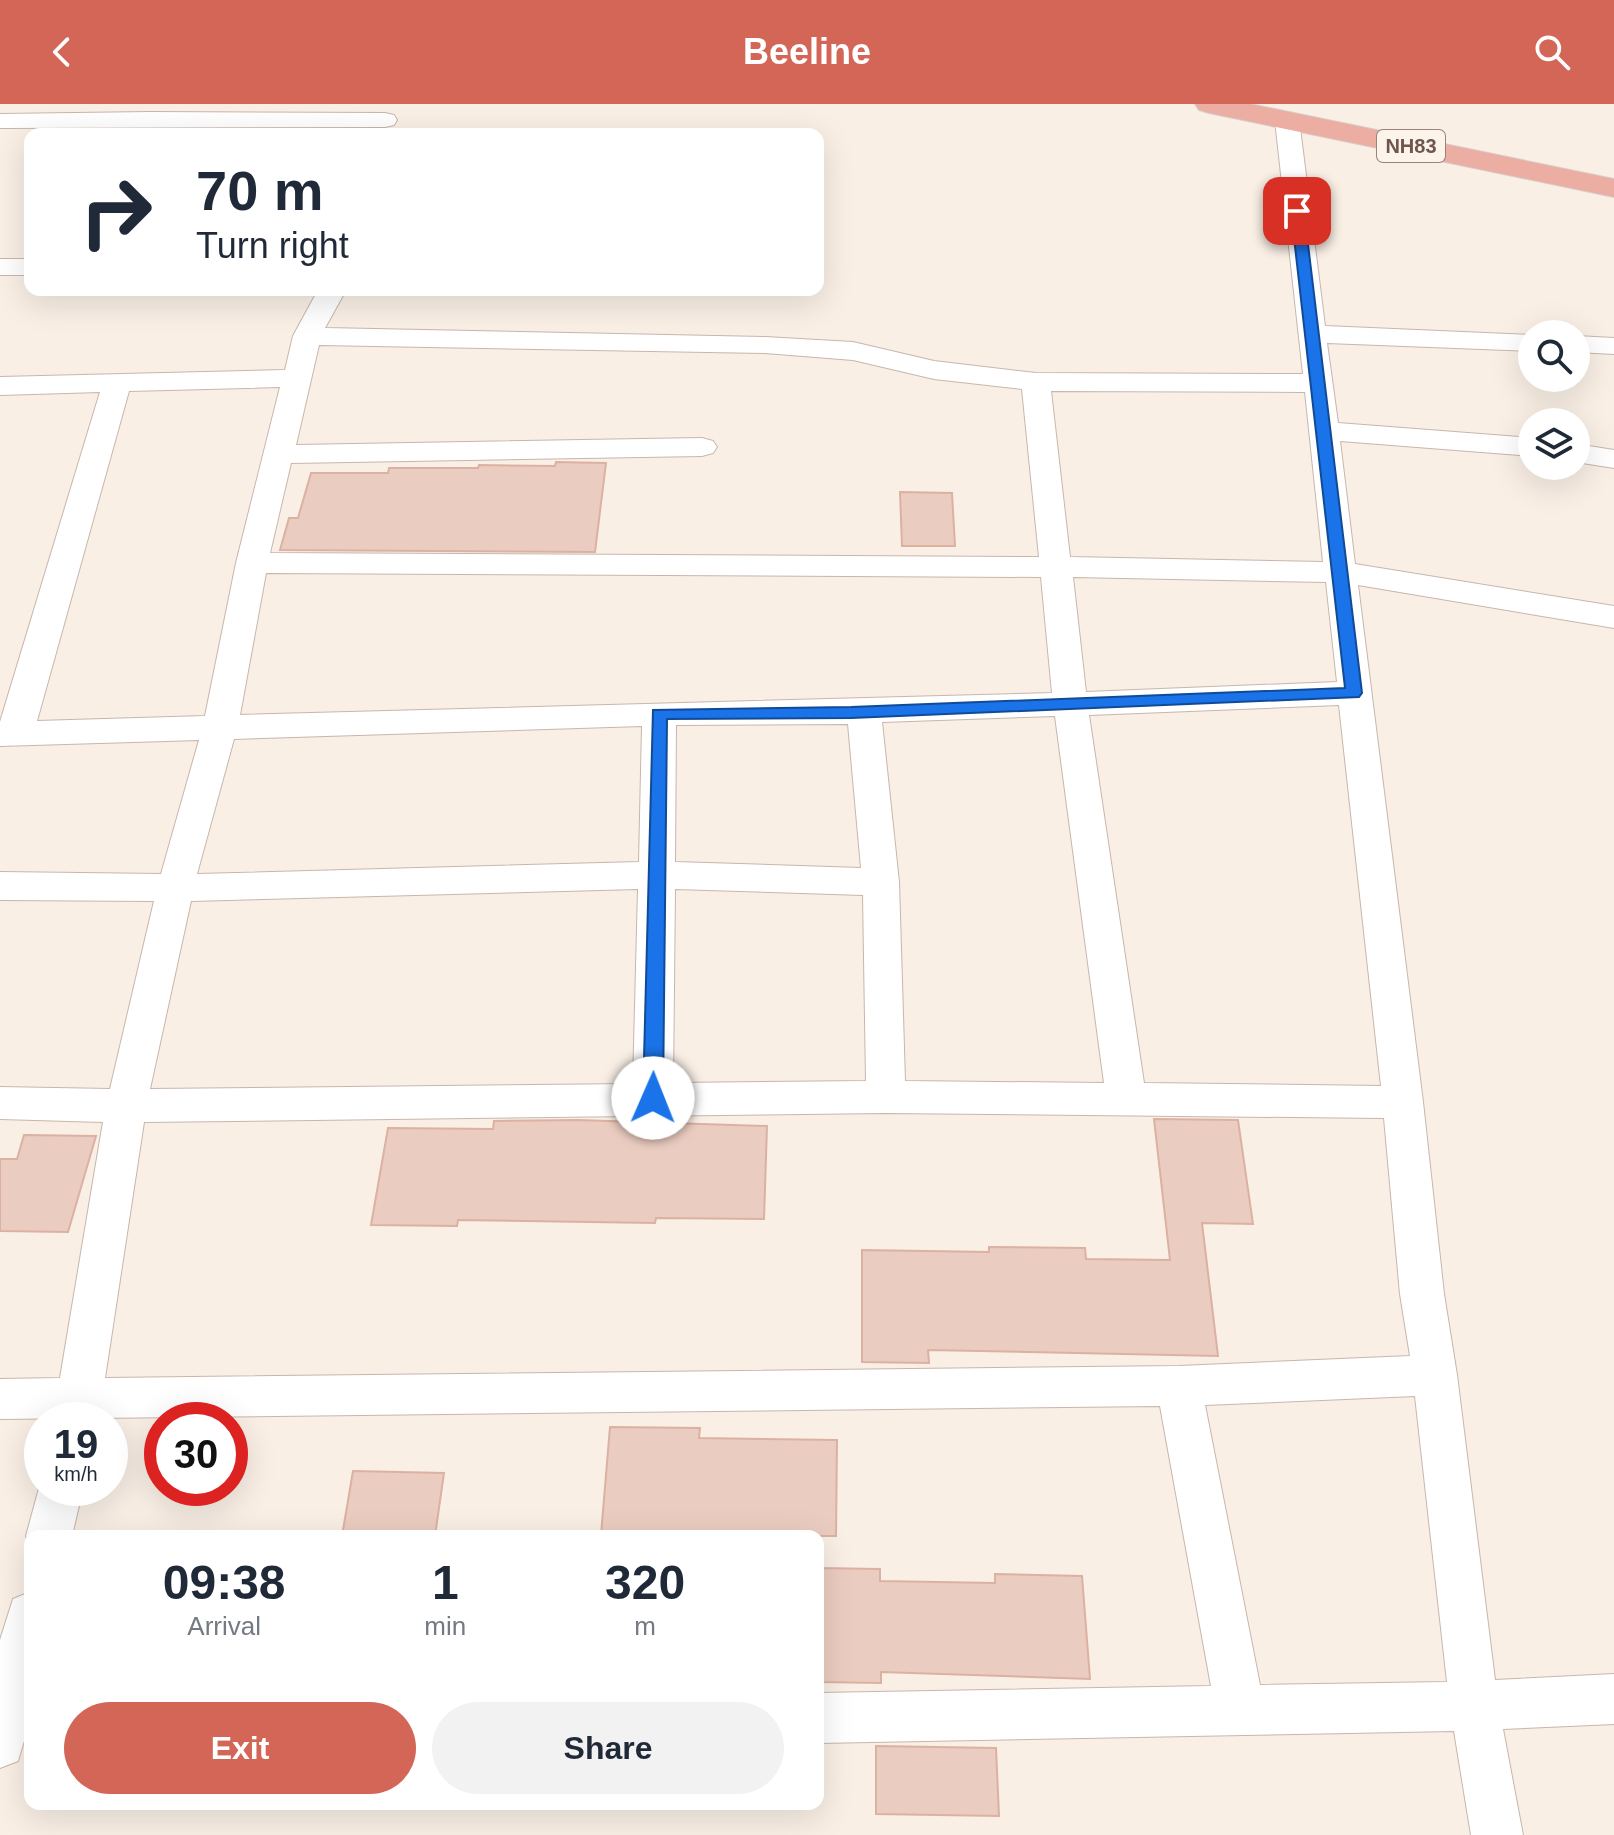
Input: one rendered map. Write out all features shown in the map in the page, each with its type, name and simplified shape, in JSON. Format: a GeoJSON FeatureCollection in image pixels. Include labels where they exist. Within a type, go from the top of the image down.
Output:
{"type":"FeatureCollection","features":[{"type":"Feature","properties":{"kind":"highway","name":"NH83"},"geometry":{"type":"LineString","coordinates":[[1209,104],[1614,188]]}},
{"type":"Feature","properties":{"kind":"street"},"geometry":{"type":"LineString","coordinates":[[0,121],[146,126],[384,119]]}},
{"type":"Feature","properties":{"kind":"street"},"geometry":{"type":"LineString","coordinates":[[1287,120],[1474,1706],[1497,1835]]}},
{"type":"Feature","properties":{"kind":"street"},"geometry":{"type":"LineString","coordinates":[[0,267],[24,267]]}},
{"type":"Feature","properties":{"kind":"street"},"geometry":{"type":"LineString","coordinates":[[79,1402],[126,1106],[175,888],[220,728],[252,563],[307,336],[329,296]]}},
{"type":"Feature","properties":{"kind":"street"},"geometry":{"type":"LineString","coordinates":[[1312,334],[1518,342]]}},
{"type":"Feature","properties":{"kind":"street"},"geometry":{"type":"LineString","coordinates":[[307,336],[765,345],[853,351],[934,370],[1036,382],[1317,383]]}},
{"type":"Feature","properties":{"kind":"street"},"geometry":{"type":"LineString","coordinates":[[1590,345],[1614,346]]}},
{"type":"Feature","properties":{"kind":"street"},"geometry":{"type":"LineString","coordinates":[[0,386],[297,378]]}},
{"type":"Feature","properties":{"kind":"street"},"geometry":{"type":"LineString","coordinates":[[1036,382],[1070,703],[1126,1099]]}},
{"type":"Feature","properties":{"kind":"street"},"geometry":{"type":"LineString","coordinates":[[117,383],[8,734],[659,714],[864,711],[1354,693]]}},
{"type":"Feature","properties":{"kind":"street"},"geometry":{"type":"LineString","coordinates":[[1323,431],[1518,446]]}},
{"type":"Feature","properties":{"kind":"street"},"geometry":{"type":"LineString","coordinates":[[279,454],[702,447]]}},
{"type":"Feature","properties":{"kind":"street"},"geometry":{"type":"LineString","coordinates":[[1590,455],[1614,459]]}},
{"type":"Feature","properties":{"kind":"street"},"geometry":{"type":"LineString","coordinates":[[252,563],[1054,567],[1339,572],[1614,617]]}},
{"type":"Feature","properties":{"kind":"street"},"geometry":{"type":"LineString","coordinates":[[864,711],[881,882],[886,1097]]}},
{"type":"Feature","properties":{"kind":"street"},"geometry":{"type":"LineString","coordinates":[[653,1098],[659,714]]}},
{"type":"Feature","properties":{"kind":"street"},"geometry":{"type":"LineString","coordinates":[[0,886],[175,888],[656,875],[881,882]]}},
{"type":"Feature","properties":{"kind":"street"},"geometry":{"type":"LineString","coordinates":[[0,1103],[126,1106],[886,1097],[1403,1102]]}},
{"type":"Feature","properties":{"kind":"street"},"geometry":{"type":"LineString","coordinates":[[128,1409],[1179,1386],[1429,1333]]}},
{"type":"Feature","properties":{"kind":"street"},"geometry":{"type":"LineString","coordinates":[[1179,1386],[1240,1710]]}},
{"type":"Feature","properties":{"kind":"street"},"geometry":{"type":"LineString","coordinates":[[0,1399],[24,1402]]}},
{"type":"Feature","properties":{"kind":"street"},"geometry":{"type":"LineString","coordinates":[[50,1530],[56,1506]]}},
{"type":"Feature","properties":{"kind":"street"},"geometry":{"type":"LineString","coordinates":[[8,1735],[24,1648]]}},
{"type":"Feature","properties":{"kind":"street"},"geometry":{"type":"LineString","coordinates":[[824,1718],[1474,1706],[1614,1699]]}},
{"type":"Feature","properties":{"kind":"building"},"geometry":{"type":"Polygon","coordinates":[[[556,462],[606,463],[595,552],[280,550],[289,518],[298,518],[311,473],[388,473],[389,468],[478,468],[479,465],[555,466],[556,462]]]}},
{"type":"Feature","properties":{"kind":"building"},"geometry":{"type":"Polygon","coordinates":[[[900,492],[952,493],[955,546],[902,546],[900,492]]]}},
{"type":"Feature","properties":{"kind":"building"},"geometry":{"type":"Polygon","coordinates":[[[1154,1119],[1238,1120],[1253,1224],[1202,1223],[1218,1356],[928,1350],[929,1363],[862,1362],[862,1250],[989,1252],[989,1247],[1085,1248],[1086,1259],[1170,1260],[1154,1119]]]}},
{"type":"Feature","properties":{"kind":"building"},"geometry":{"type":"Polygon","coordinates":[[[578,1120],[767,1126],[764,1219],[656,1218],[655,1223],[458,1220],[457,1226],[371,1225],[388,1128],[493,1129],[494,1121],[578,1120]]]}},
{"type":"Feature","properties":{"kind":"building"},"geometry":{"type":"Polygon","coordinates":[[[24,1135],[96,1136],[68,1232],[0,1231],[0,1159],[17,1159],[24,1135]]]}},
{"type":"Feature","properties":{"kind":"building"},"geometry":{"type":"Polygon","coordinates":[[[610,1427],[700,1428],[699,1438],[837,1440],[836,1536],[824,1536],[824,1530],[601,1530],[610,1427]]]}},
{"type":"Feature","properties":{"kind":"building"},"geometry":{"type":"Polygon","coordinates":[[[353,1471],[444,1473],[436,1530],[343,1530],[353,1471]]]}},
{"type":"Feature","properties":{"kind":"building"},"geometry":{"type":"Polygon","coordinates":[[[824,1568],[880,1569],[880,1581],[995,1583],[995,1574],[1082,1576],[1090,1679],[881,1672],[881,1683],[824,1682],[824,1568]]]}},
{"type":"Feature","properties":{"kind":"building"},"geometry":{"type":"Polygon","coordinates":[[[876,1746],[996,1748],[999,1816],[876,1814],[876,1746]]]}},
{"type":"Feature","properties":{"kind":"route"},"geometry":{"type":"LineString","coordinates":[[653,1098],[659,714],[851,712],[1354,693],[1297,211]]}}]}
